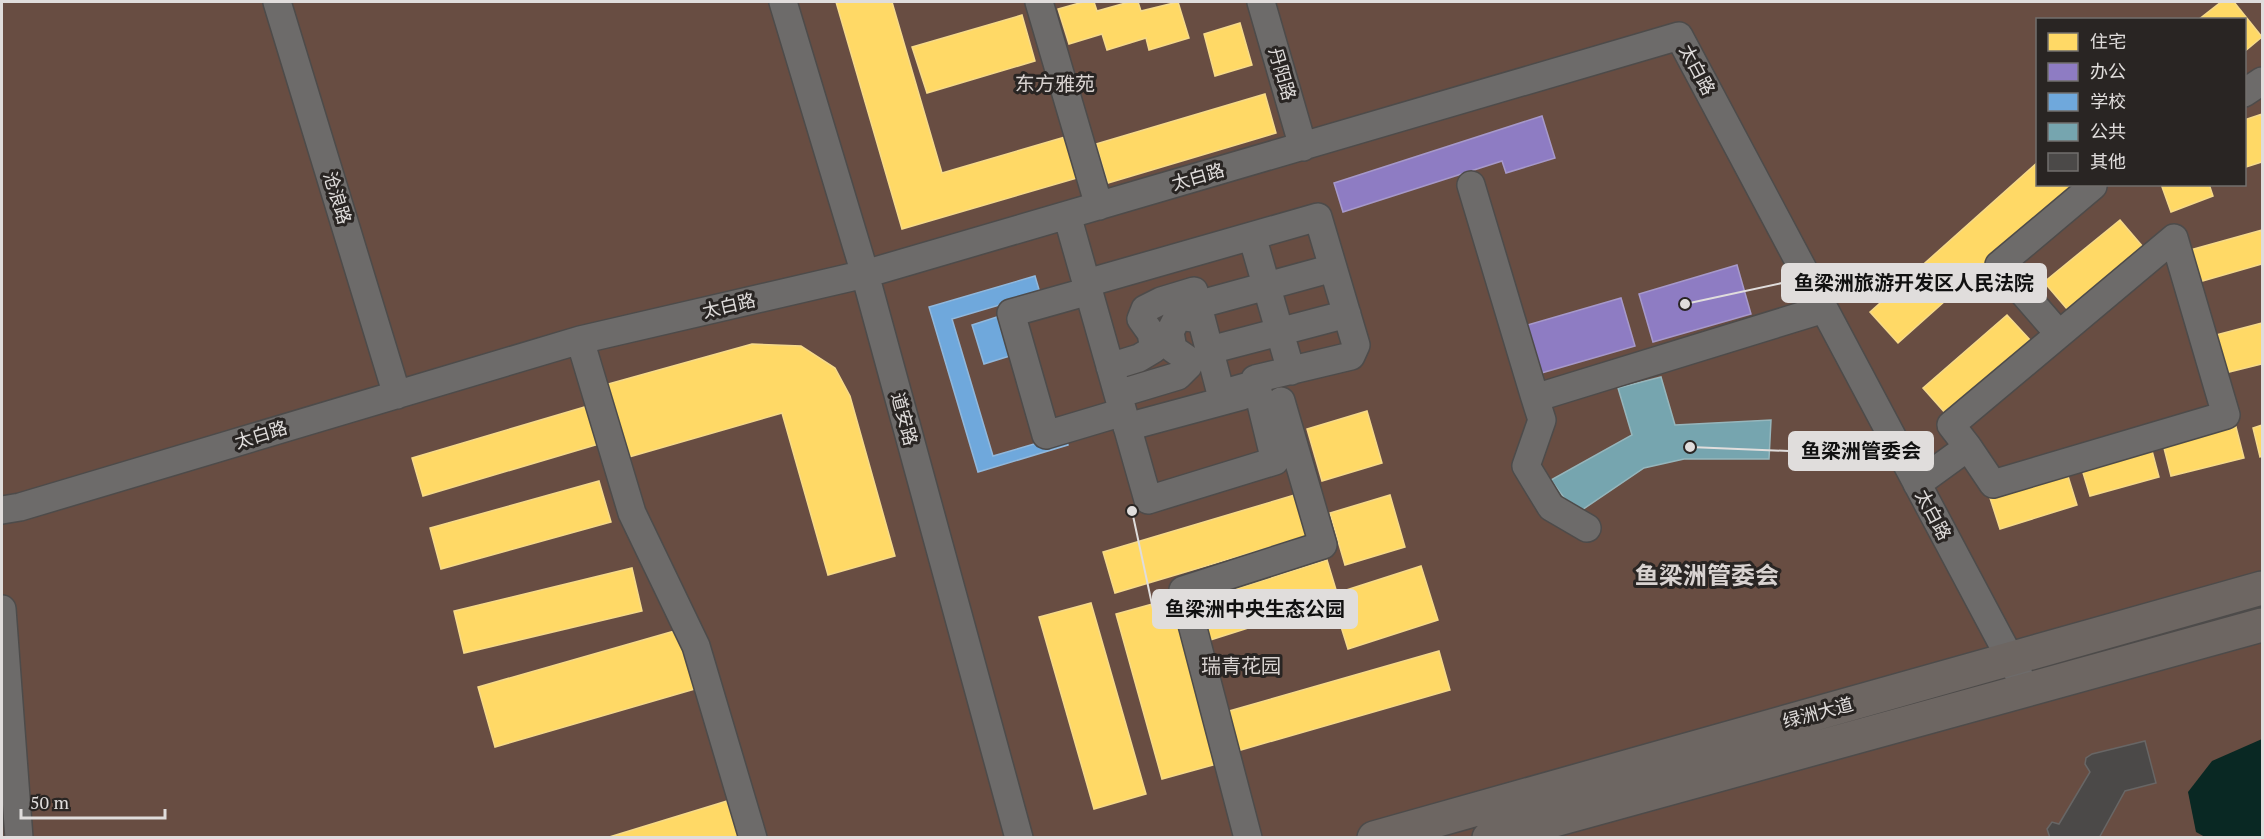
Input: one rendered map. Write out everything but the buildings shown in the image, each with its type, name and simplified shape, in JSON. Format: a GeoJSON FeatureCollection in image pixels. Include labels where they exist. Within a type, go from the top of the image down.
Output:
{"type":"FeatureCollection","features":[{"type":"Feature","properties":{"kind":"main road","name":"绿洲大道"},"geometry":{"type":"LineString","coordinates":[[1374,837],[2262,588]]}},
{"type":"Feature","properties":{"kind":"main road","name":"绿洲大道"},"geometry":{"type":"LineString","coordinates":[[1488,837],[2262,625]]}},
{"type":"Feature","properties":{"kind":"street","name":"沧浪路"},"geometry":{"type":"LineString","coordinates":[[277,2],[397,395]]}},
{"type":"Feature","properties":{"kind":"street","name":"道安路"},"geometry":{"type":"LineString","coordinates":[[783,2],[865,274],[1019,837]]}},
{"type":"Feature","properties":{"kind":"street"},"geometry":{"type":"LineString","coordinates":[[1039,2],[1099,206]]}},
{"type":"Feature","properties":{"kind":"street","name":"丹阳路"},"geometry":{"type":"LineString","coordinates":[[1261,2],[1303,147]]}},
{"type":"Feature","properties":{"kind":"street","name":"太白路"},"geometry":{"type":"LineString","coordinates":[[2,510],[20,507],[580,340],[865,274],[1679,36],[2026,690]]}},
{"type":"Feature","properties":{"kind":"street"},"geometry":{"type":"LineString","coordinates":[[2246,92],[2262,81]]}},
{"type":"Feature","properties":{"kind":"street"},"geometry":{"type":"LineString","coordinates":[[1471,185],[1542,420],[1526,466],[1551,507],[1587,528]]}},
{"type":"Feature","properties":{"kind":"street"},"geometry":{"type":"LineString","coordinates":[[2059,334],[1999,265],[2093,186]]}},
{"type":"Feature","properties":{"kind":"street"},"geometry":{"type":"LineString","coordinates":[[1067,215],[1148,500],[1275,461],[1265,392]]}},
{"type":"Feature","properties":{"kind":"street"},"geometry":{"type":"LineString","coordinates":[[1248,837],[1184,590],[1323,545],[1265,392],[1255,379],[1351,356],[1356,345],[1318,217],[1184,255],[1011,313],[1046,435],[1123,411],[1265,392]]}},
{"type":"Feature","properties":{"kind":"street"},"geometry":{"type":"LineString","coordinates":[[1252,236],[1291,370]]}},
{"type":"Feature","properties":{"kind":"street"},"geometry":{"type":"LineString","coordinates":[[2174,238],[2226,415],[1993,484],[1968,447],[1951,425],[2174,238]]}},
{"type":"Feature","properties":{"kind":"street"},"geometry":{"type":"LineString","coordinates":[[1184,255],[1221,394],[1265,392]]}},
{"type":"Feature","properties":{"kind":"street"},"geometry":{"type":"LineString","coordinates":[[1123,411],[1178,376],[1188,366],[1186,358],[1173,349],[1170,332],[1178,316],[1198,305],[1333,268]]}},
{"type":"Feature","properties":{"kind":"street"},"geometry":{"type":"LineString","coordinates":[[1110,367],[1139,358],[1154,349],[1151,333],[1141,319],[1145,309],[1161,301],[1198,305]]}},
{"type":"Feature","properties":{"kind":"street"},"geometry":{"type":"LineString","coordinates":[[1535,398],[1824,309]]}},
{"type":"Feature","properties":{"kind":"street"},"geometry":{"type":"LineString","coordinates":[[1210,350],[1347,314]]}},
{"type":"Feature","properties":{"kind":"street"},"geometry":{"type":"LineString","coordinates":[[580,340],[632,513],[696,646],[753,837]]}},
{"type":"Feature","properties":{"kind":"street"},"geometry":{"type":"LineString","coordinates":[[1917,484],[1968,447]]}},
{"type":"Feature","properties":{"kind":"street"},"geometry":{"type":"LineString","coordinates":[[2,609],[3,671],[19,837]]}},
{"type":"Feature","properties":{"kind":"shaded area"},"geometry":{"type":"Polygon","coordinates":[[[2,2],[2262,2],[2262,837],[2,838],[2,2]]]}},
{"type":"Feature","properties":{"kind":"water"},"geometry":{"type":"Polygon","coordinates":[[[2262,739],[2262,837],[2205,837],[2196,832],[2188,792],[2212,761],[2262,739]]]}},
{"type":"Feature","properties":{"kind":"place","name":"鱼梁洲旅游开发区人民法院"},"geometry":{"type":"Point","coordinates":[1685,304]}},
{"type":"Feature","properties":{"kind":"place","name":"鱼梁洲管委会"},"geometry":{"type":"Point","coordinates":[1690,447]}},
{"type":"Feature","properties":{"kind":"place","name":"鱼梁洲中央生态公园"},"geometry":{"type":"Point","coordinates":[1132,511]}},
{"type":"Feature","properties":{"kind":"district","name":"东方雅苑"},"geometry":{"type":"Point","coordinates":[1055,84]}},
{"type":"Feature","properties":{"kind":"district","name":"鱼梁洲管委会"},"geometry":{"type":"Point","coordinates":[1707,576]}},
{"type":"Feature","properties":{"kind":"district","name":"瑞青花园"},"geometry":{"type":"Point","coordinates":[1241,666]}}]}
